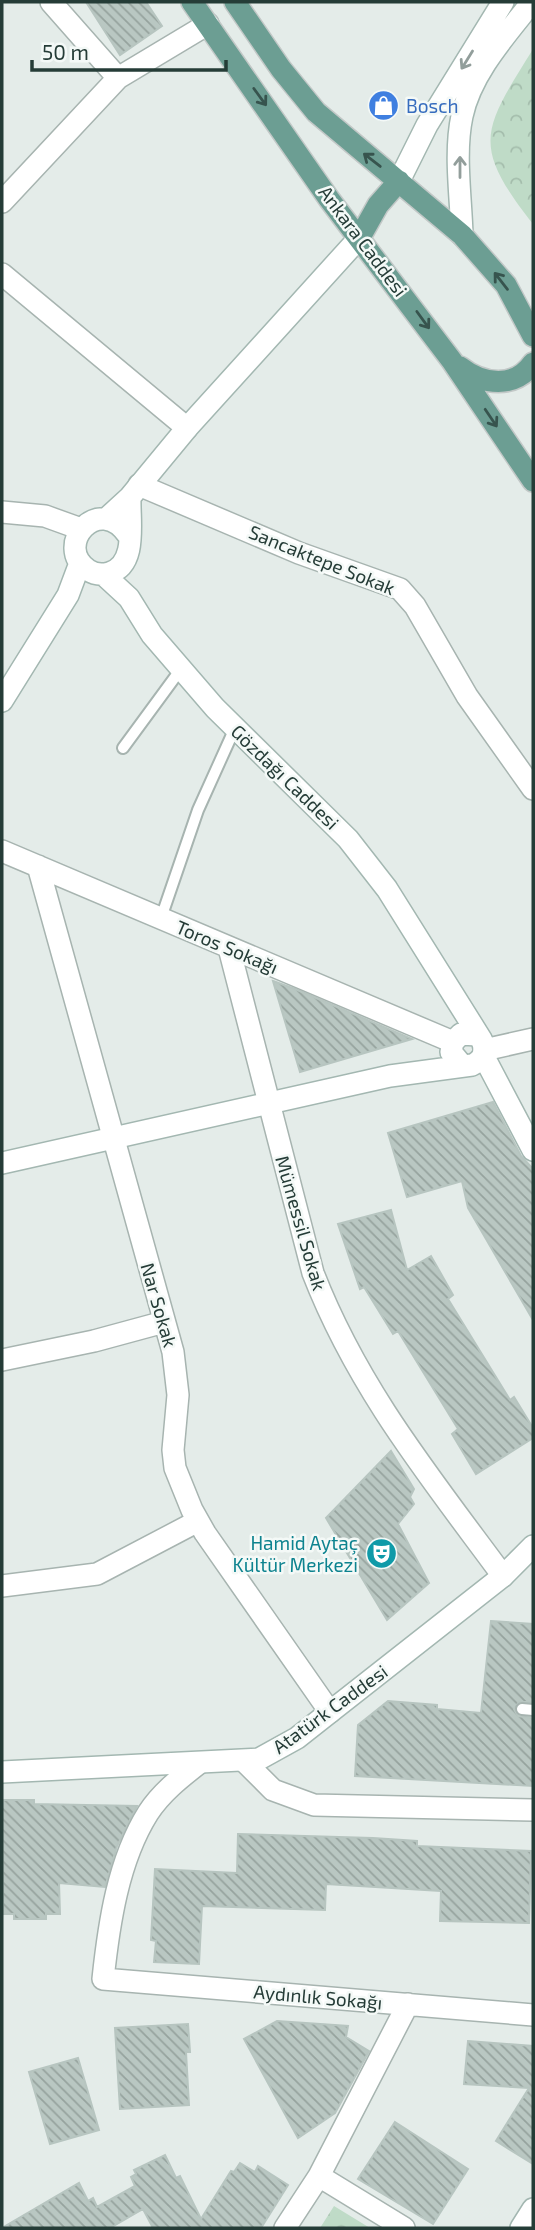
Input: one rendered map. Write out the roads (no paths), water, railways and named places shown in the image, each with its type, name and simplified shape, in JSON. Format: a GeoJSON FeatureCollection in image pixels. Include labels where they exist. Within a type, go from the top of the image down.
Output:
{"type":"FeatureCollection","features":[{"type":"Feature","properties":{"kind":"main road","name":"Ankara Caddesi"},"geometry":{"type":"LineString","coordinates":[[192,2],[329,199],[453,361],[533,481]]}},
{"type":"Feature","properties":{"kind":"main road"},"geometry":{"type":"LineString","coordinates":[[235,2],[281,69],[316,112],[462,235],[506,285],[533,337]]}},
{"type":"Feature","properties":{"kind":"main road"},"geometry":{"type":"LineString","coordinates":[[360,237],[378,205],[399,181]]}},
{"type":"Feature","properties":{"kind":"main road"},"geometry":{"type":"LineString","coordinates":[[453,361],[470,375],[491,382],[508,382],[526,373],[533,363]]}},
{"type":"Feature","properties":{"kind":"street"},"geometry":{"type":"LineString","coordinates":[[51,2],[118,78]]}},
{"type":"Feature","properties":{"kind":"street"},"geometry":{"type":"LineString","coordinates":[[399,181],[427,125],[503,2]]}},
{"type":"Feature","properties":{"kind":"street"},"geometry":{"type":"LineString","coordinates":[[462,235],[462,116],[470,93],[489,59],[532,2]]}},
{"type":"Feature","properties":{"kind":"street"},"geometry":{"type":"LineString","coordinates":[[2,202],[118,78],[208,24]]}},
{"type":"Feature","properties":{"kind":"street"},"geometry":{"type":"LineString","coordinates":[[106,519],[135,491],[187,428],[360,237]]}},
{"type":"Feature","properties":{"kind":"street"},"geometry":{"type":"LineString","coordinates":[[2,274],[187,428]]}},
{"type":"Feature","properties":{"kind":"street","name":"Gözdağı Caddesi"},"geometry":{"type":"LineString","coordinates":[[129,598],[126,562],[130,554],[128,535],[135,491]]}},
{"type":"Feature","properties":{"kind":"street","name":"Sancaktepe Sokak"},"geometry":{"type":"LineString","coordinates":[[135,491],[400,589],[415,606],[467,696],[533,789]]}},
{"type":"Feature","properties":{"kind":"street"},"geometry":{"type":"LineString","coordinates":[[2,512],[45,516],[81,529]]}},
{"type":"Feature","properties":{"kind":"street"},"geometry":{"type":"LineString","coordinates":[[93,570],[75,546],[81,529],[97,519],[106,519],[122,527],[128,535]]}},
{"type":"Feature","properties":{"kind":"street"},"geometry":{"type":"LineString","coordinates":[[2,701],[68,595],[93,570],[120,568],[126,562]]}},
{"type":"Feature","properties":{"kind":"street","name":"Gözdağı Caddesi"},"geometry":{"type":"LineString","coordinates":[[93,570],[129,598],[152,635],[181,669],[235,728],[348,839],[387,889],[433,962],[468,1050]]}},
{"type":"Feature","properties":{"kind":"street","name":"Toros Sokağı"},"geometry":{"type":"LineString","coordinates":[[2,851],[468,1050]]}},
{"type":"Feature","properties":{"kind":"street","name":"Nar Sokak"},"geometry":{"type":"LineString","coordinates":[[38,866],[176,1371],[175,1468],[198,1521],[330,1712]]}},
{"type":"Feature","properties":{"kind":"street","name":"Mümessil Sokak"},"geometry":{"type":"LineString","coordinates":[[229,948],[267,1104],[313,1273],[345,1349],[393,1426],[503,1576]]}},
{"type":"Feature","properties":{"kind":"street"},"geometry":{"type":"LineString","coordinates":[[2,1163],[111,1136],[390,1076],[468,1050],[533,1039]]}},
{"type":"Feature","properties":{"kind":"street"},"geometry":{"type":"LineString","coordinates":[[468,1050],[503,1095],[533,1150]]}},
{"type":"Feature","properties":{"kind":"street"},"geometry":{"type":"LineString","coordinates":[[2,1360],[94,1341],[164,1322]]}},
{"type":"Feature","properties":{"kind":"street"},"geometry":{"type":"LineString","coordinates":[[2,1586],[97,1574],[198,1521]]}},
{"type":"Feature","properties":{"kind":"street","name":"Atatürk Caddesi"},"geometry":{"type":"LineString","coordinates":[[2,1772],[246,1762],[272,1753],[330,1712],[503,1576],[533,1546]]}},
{"type":"Feature","properties":{"kind":"street"},"geometry":{"type":"LineString","coordinates":[[246,1762],[273,1790],[314,1805],[533,1810]]}},
{"type":"Feature","properties":{"kind":"street","name":"Aydınlık Sokağı"},"geometry":{"type":"LineString","coordinates":[[198,1764],[175,1782],[148,1814],[120,1879],[103,1979],[533,2015]]}},
{"type":"Feature","properties":{"kind":"street"},"geometry":{"type":"LineString","coordinates":[[285,2228],[319,2176],[408,2004]]}},
{"type":"Feature","properties":{"kind":"street"},"geometry":{"type":"LineString","coordinates":[[319,2176],[404,2228]]}},
{"type":"Feature","properties":{"kind":"street"},"geometry":{"type":"LineString","coordinates":[[521,2228],[533,2209]]}},
{"type":"Feature","properties":{"kind":"lane"},"geometry":{"type":"LineString","coordinates":[[123,748],[181,669]]}},
{"type":"Feature","properties":{"kind":"lane"},"geometry":{"type":"LineString","coordinates":[[161,918],[198,810],[235,728]]}},
{"type":"Feature","properties":{"kind":"place","name":"Bosch"},"geometry":{"type":"Point","coordinates":[383,106]}},
{"type":"Feature","properties":{"kind":"place","name":"Hamid Aytaç Kültür Merkezi"},"geometry":{"type":"Point","coordinates":[381,1554]}}]}
